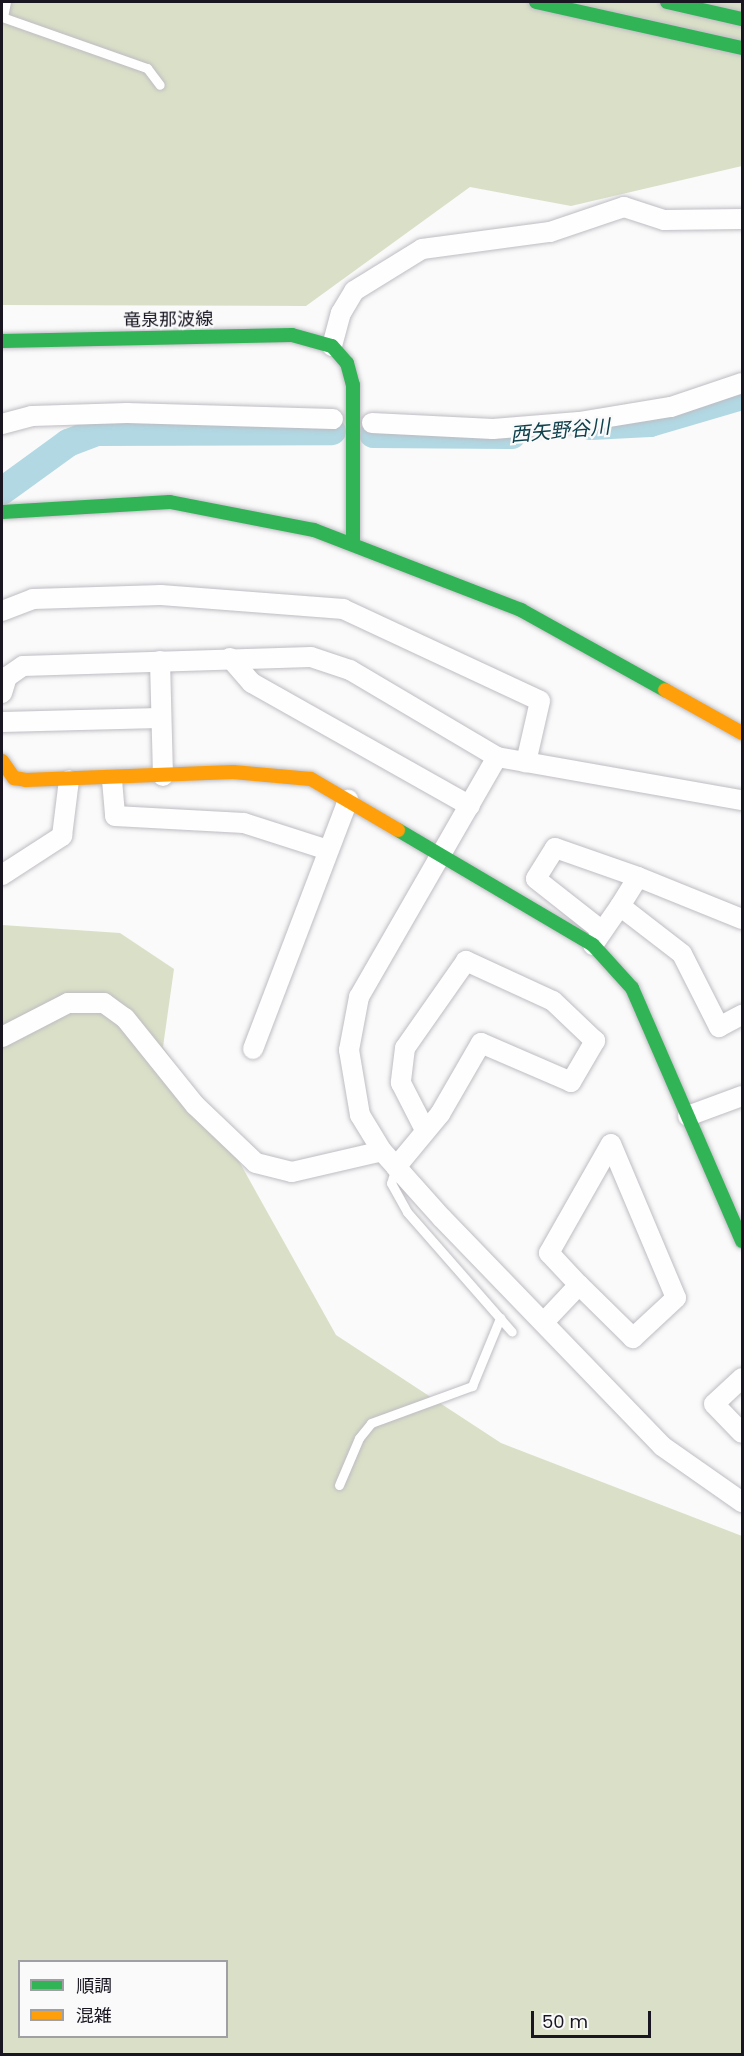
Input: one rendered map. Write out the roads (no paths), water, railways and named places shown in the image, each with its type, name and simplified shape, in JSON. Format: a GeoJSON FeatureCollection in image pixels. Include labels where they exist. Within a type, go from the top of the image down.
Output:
{"type":"FeatureCollection","features":[{"type":"Feature","properties":{"kind":"main road"},"geometry":{"type":"LineString","coordinates":[[536,2],[742,48]]}},
{"type":"Feature","properties":{"kind":"main road"},"geometry":{"type":"LineString","coordinates":[[667,2],[742,19]]}},
{"type":"Feature","properties":{"kind":"main road","name":"竜泉那波線"},"geometry":{"type":"LineString","coordinates":[[2,341],[292,335],[332,346]]}},
{"type":"Feature","properties":{"kind":"main road"},"geometry":{"type":"LineString","coordinates":[[332,346],[347,363],[353,385],[353,542]]}},
{"type":"Feature","properties":{"kind":"main road"},"geometry":{"type":"LineString","coordinates":[[2,512],[170,502],[280,521],[353,542],[522,610],[742,733]]}},
{"type":"Feature","properties":{"kind":"main road"},"geometry":{"type":"LineString","coordinates":[[3,770],[26,780],[112,780],[163,776],[296,774],[348,800],[440,857],[598,938],[632,988],[742,1241]]}},
{"type":"Feature","properties":{"kind":"street"},"geometry":{"type":"LineString","coordinates":[[332,346],[341,313],[354,291],[422,249],[550,232],[624,207],[664,220],[742,219]]}},
{"type":"Feature","properties":{"kind":"street"},"geometry":{"type":"LineString","coordinates":[[372,423],[482,429],[579,422],[671,407],[742,383]]}},
{"type":"Feature","properties":{"kind":"street"},"geometry":{"type":"LineString","coordinates":[[2,423],[32,416],[127,413],[333,419]]}},
{"type":"Feature","properties":{"kind":"street"},"geometry":{"type":"LineString","coordinates":[[2,611],[33,599],[161,596],[343,609],[540,701],[526,762]]}},
{"type":"Feature","properties":{"kind":"street"},"geometry":{"type":"LineString","coordinates":[[2,693],[7,677],[23,666],[295,656],[330,663],[497,757],[742,800]]}},
{"type":"Feature","properties":{"kind":"street"},"geometry":{"type":"LineString","coordinates":[[230,657],[252,683],[470,806]]}},
{"type":"Feature","properties":{"kind":"street"},"geometry":{"type":"LineString","coordinates":[[160,661],[159,718],[163,776]]}},
{"type":"Feature","properties":{"kind":"street"},"geometry":{"type":"LineString","coordinates":[[2,722],[159,718]]}},
{"type":"Feature","properties":{"kind":"street"},"geometry":{"type":"LineString","coordinates":[[497,757],[359,997],[350,1035],[353,1093],[382,1151],[396,1167],[686,1467],[742,1502]]}},
{"type":"Feature","properties":{"kind":"street"},"geometry":{"type":"LineString","coordinates":[[2,875],[62,836],[69,780]]}},
{"type":"Feature","properties":{"kind":"street"},"geometry":{"type":"LineString","coordinates":[[112,780],[115,816],[244,823],[328,850]]}},
{"type":"Feature","properties":{"kind":"street"},"geometry":{"type":"LineString","coordinates":[[253,1049],[348,800]]}},
{"type":"Feature","properties":{"kind":"street"},"geometry":{"type":"LineString","coordinates":[[638,877],[598,938],[536,879],[555,848],[638,877],[742,919]]}},
{"type":"Feature","properties":{"kind":"street"},"geometry":{"type":"LineString","coordinates":[[620,906],[682,954],[718,1027],[742,1015]]}},
{"type":"Feature","properties":{"kind":"street"},"geometry":{"type":"LineString","coordinates":[[396,1167],[423,1128],[440,1114],[481,1043],[571,1082],[596,1041],[553,1001],[466,961],[405,1048],[401,1083],[423,1128]]}},
{"type":"Feature","properties":{"kind":"street"},"geometry":{"type":"LineString","coordinates":[[2,1037],[68,1003],[104,1003],[125,1018],[195,1105],[256,1163],[292,1172],[382,1151]]}},
{"type":"Feature","properties":{"kind":"street"},"geometry":{"type":"LineString","coordinates":[[688,1116],[742,1096]]}},
{"type":"Feature","properties":{"kind":"street"},"geometry":{"type":"LineString","coordinates":[[611,1144],[676,1298],[633,1338],[579,1285],[549,1253],[611,1144]]}},
{"type":"Feature","properties":{"kind":"street"},"geometry":{"type":"LineString","coordinates":[[544,1322],[579,1285]]}},
{"type":"Feature","properties":{"kind":"street"},"geometry":{"type":"LineString","coordinates":[[742,1378],[714,1404],[742,1433]]}},
{"type":"Feature","properties":{"kind":"lane"},"geometry":{"type":"LineString","coordinates":[[6,2],[2,17],[147,69],[160,85]]}},
{"type":"Feature","properties":{"kind":"lane"},"geometry":{"type":"LineString","coordinates":[[396,1167],[391,1183],[407,1212],[512,1332]]}},
{"type":"Feature","properties":{"kind":"lane"},"geometry":{"type":"LineString","coordinates":[[339,1485],[359,1438],[371,1423],[459,1395],[472,1386],[500,1318]]}},
{"type":"Feature","properties":{"kind":"waterway","name":"西矢野谷川"},"geometry":{"type":"LineString","coordinates":[[591,426],[650,423],[742,396]]}},
{"type":"Feature","properties":{"kind":"waterway","name":"西矢野谷川"},"geometry":{"type":"LineString","coordinates":[[2,491],[68,443],[97,432],[332,431]]}},
{"type":"Feature","properties":{"kind":"waterway","name":"西矢野谷川"},"geometry":{"type":"LineString","coordinates":[[373,434],[512,435]]}}]}
